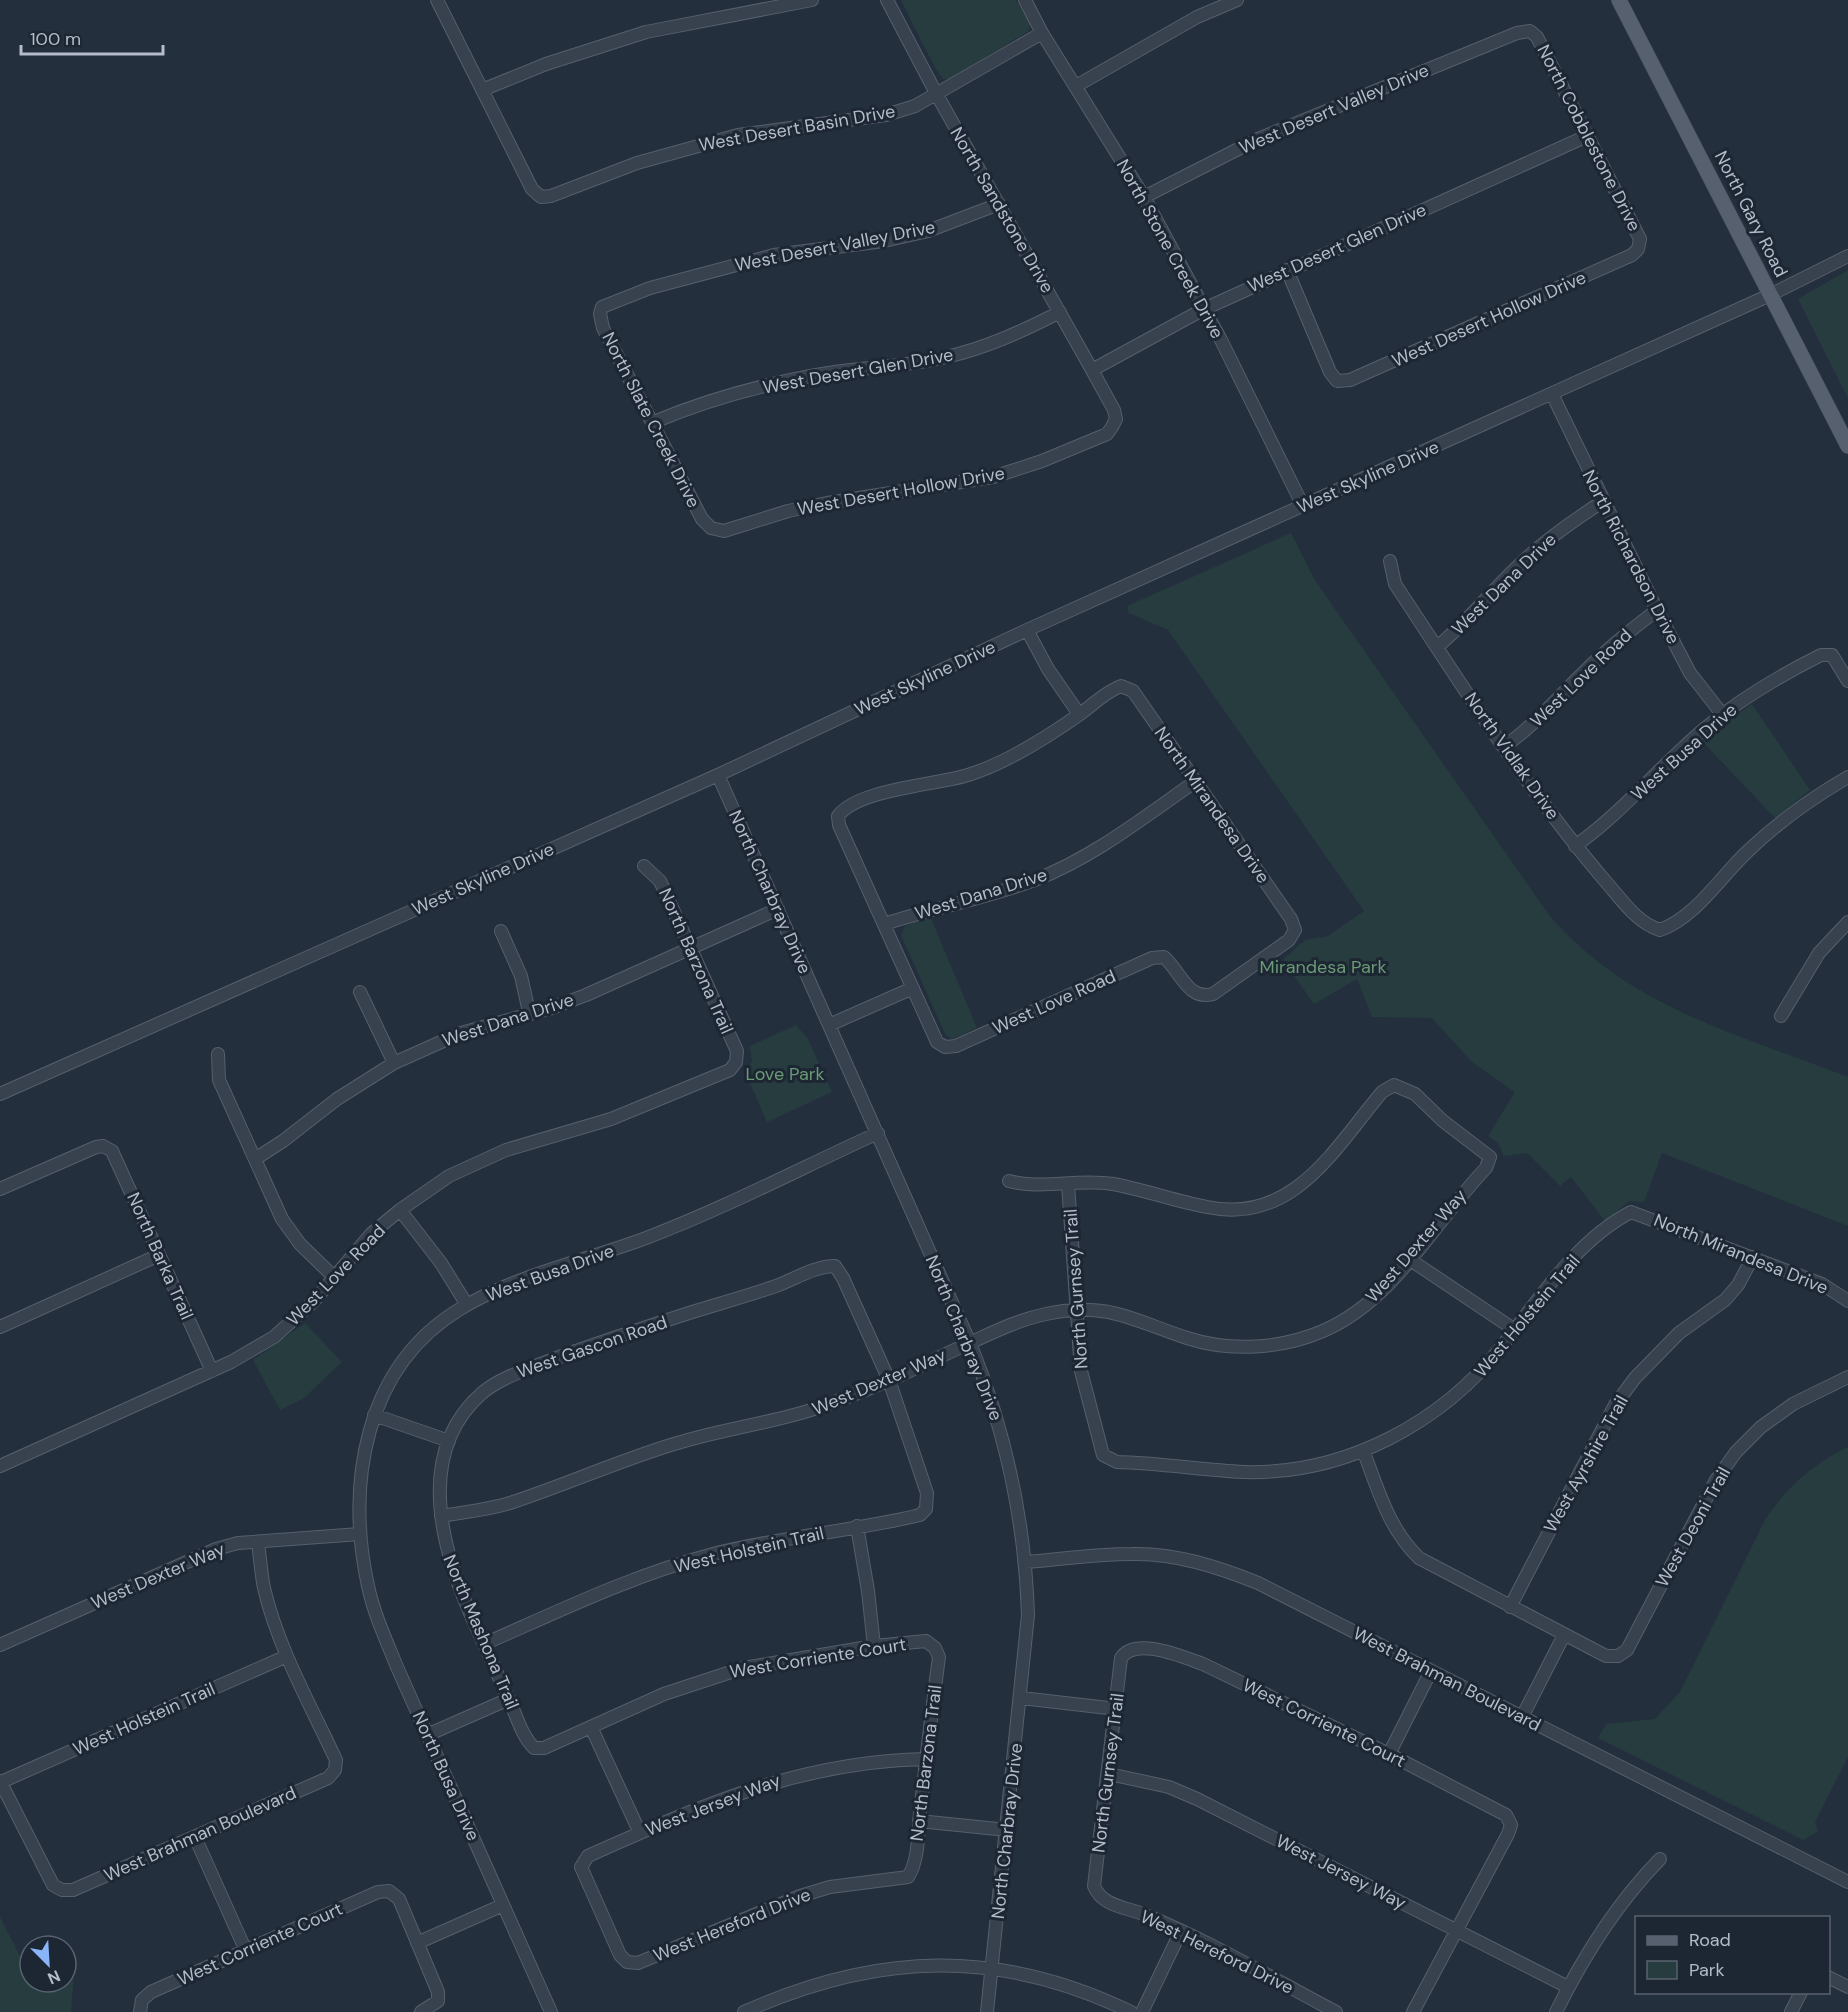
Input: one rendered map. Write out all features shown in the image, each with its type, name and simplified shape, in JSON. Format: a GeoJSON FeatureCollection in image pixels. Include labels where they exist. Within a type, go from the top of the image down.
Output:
{"type":"FeatureCollection","features":[{"type":"Feature","properties":{"kind":"main road","name":"North Gary Road"},"geometry":{"type":"LineString","coordinates":[[1619,0],[1848,446]]}},
{"type":"Feature","properties":{"kind":"street"},"geometry":{"type":"LineString","coordinates":[[437,0],[482,90],[546,64],[646,32],[773,3],[812,0]]}},
{"type":"Feature","properties":{"kind":"street","name":"North Sandstone Drive"},"geometry":{"type":"LineString","coordinates":[[887,0],[937,95],[1092,370],[1114,411],[1116,420]]}},
{"type":"Feature","properties":{"kind":"street","name":"North Stone Creek Drive"},"geometry":{"type":"LineString","coordinates":[[1025,0],[1042,33],[1144,197],[1204,309],[1303,506]]}},
{"type":"Feature","properties":{"kind":"street"},"geometry":{"type":"LineString","coordinates":[[1076,86],[1197,17],[1237,0]]}},
{"type":"Feature","properties":{"kind":"street","name":"North Cobblestone Drive"},"geometry":{"type":"LineString","coordinates":[[1530,31],[1537,37],[1640,239],[1638,249]]}},
{"type":"Feature","properties":{"kind":"street","name":"West Desert Valley Drive"},"geometry":{"type":"LineString","coordinates":[[1144,197],[1258,139],[1517,33],[1530,31]]}},
{"type":"Feature","properties":{"kind":"street","name":"West Desert Basin Drive"},"geometry":{"type":"LineString","coordinates":[[482,90],[532,189],[541,197],[551,196],[637,163],[717,140],[779,128],[886,115],[937,95],[1042,33]]}},
{"type":"Feature","properties":{"kind":"street","name":"West Desert Glen Drive"},"geometry":{"type":"LineString","coordinates":[[1092,370],[1204,309],[1587,136]]}},
{"type":"Feature","properties":{"kind":"street","name":"West Desert Valley Drive"},"geometry":{"type":"LineString","coordinates":[[602,307],[650,288],[774,255],[884,241],[928,231],[999,204]]}},
{"type":"Feature","properties":{"kind":"street","name":"West Desert Hollow Drive"},"geometry":{"type":"LineString","coordinates":[[1287,270],[1330,372],[1337,381],[1350,380],[1632,255],[1638,249]]}},
{"type":"Feature","properties":{"kind":"street","name":"West Skyline Drive"},"geometry":{"type":"LineString","coordinates":[[0,1094],[718,775],[1027,630],[1770,296],[1848,256]]}},
{"type":"Feature","properties":{"kind":"street","name":"North Slate Creek Drive"},"geometry":{"type":"LineString","coordinates":[[602,307],[600,314],[603,328],[654,422],[702,519],[711,528]]}},
{"type":"Feature","properties":{"kind":"street","name":"West Desert Glen Drive"},"geometry":{"type":"LineString","coordinates":[[654,422],[726,397],[785,382],[945,357],[1025,330],[1060,312]]}},
{"type":"Feature","properties":{"kind":"street","name":"North Richardson Drive"},"geometry":{"type":"LineString","coordinates":[[1552,394],[1602,502],[1690,673],[1722,714]]}},
{"type":"Feature","properties":{"kind":"street","name":"West Desert Hollow Drive"},"geometry":{"type":"LineString","coordinates":[[711,528],[724,531],[788,511],[993,477],[1041,462],[1107,434],[1116,420]]}},
{"type":"Feature","properties":{"kind":"street","name":"West Dana Drive"},"geometry":{"type":"LineString","coordinates":[[1437,647],[1461,627],[1514,569],[1559,530],[1602,502]]}},
{"type":"Feature","properties":{"kind":"street","name":"North Vidlak Drive"},"geometry":{"type":"LineString","coordinates":[[1390,561],[1395,584],[1575,846],[1632,912],[1649,927],[1660,930],[1683,918],[1748,850],[1817,795],[1848,777]]}},
{"type":"Feature","properties":{"kind":"street","name":"West Love Road"},"geometry":{"type":"LineString","coordinates":[[1505,746],[1552,708],[1584,671],[1616,641],[1657,610]]}},
{"type":"Feature","properties":{"kind":"street"},"geometry":{"type":"LineString","coordinates":[[829,1025],[913,988],[839,825],[838,816],[844,808],[891,791],[967,776],[995,764],[1079,714],[1048,669],[1027,630]]}},
{"type":"Feature","properties":{"kind":"street","name":"West Busa Drive"},"geometry":{"type":"LineString","coordinates":[[1575,846],[1612,818],[1673,757],[1722,714],[1753,692],[1821,655],[1832,655],[1848,681]]}},
{"type":"Feature","properties":{"kind":"street","name":"North Mirandesa Drive"},"geometry":{"type":"LineString","coordinates":[[1079,714],[1109,690],[1121,686],[1133,691],[1291,919],[1295,930],[1289,940],[1213,994],[1203,997],[1194,994],[1164,957]]}},
{"type":"Feature","properties":{"kind":"street","name":"North Charbray Drive"},"geometry":{"type":"LineString","coordinates":[[718,775],[970,1343],[992,1399],[1008,1453],[1020,1509],[1026,1562],[1028,1615],[987,2012]]}},
{"type":"Feature","properties":{"kind":"street","name":"West Dana Drive"},"geometry":{"type":"LineString","coordinates":[[884,924],[1001,891],[1069,864],[1100,848],[1196,781]]}},
{"type":"Feature","properties":{"kind":"street","name":"North Barzona Trail"},"geometry":{"type":"LineString","coordinates":[[644,866],[660,881],[737,1051],[736,1062]]}},
{"type":"Feature","properties":{"kind":"street","name":"West Dana Drive"},"geometry":{"type":"LineString","coordinates":[[255,1159],[284,1141],[337,1099],[394,1063],[461,1033],[529,1012],[552,1008],[586,995],[778,909]]}},
{"type":"Feature","properties":{"kind":"street"},"geometry":{"type":"LineString","coordinates":[[1781,1016],[1819,953],[1848,922]]}},
{"type":"Feature","properties":{"kind":"street"},"geometry":{"type":"LineString","coordinates":[[501,931],[521,976],[529,1012]]}},
{"type":"Feature","properties":{"kind":"street","name":"West Love Road"},"geometry":{"type":"LineString","coordinates":[[913,988],[937,1042],[945,1047],[956,1046],[1152,958],[1164,957]]}},
{"type":"Feature","properties":{"kind":"street"},"geometry":{"type":"LineString","coordinates":[[360,992],[394,1063]]}},
{"type":"Feature","properties":{"kind":"street"},"geometry":{"type":"LineString","coordinates":[[218,1054],[219,1080],[282,1219],[300,1244],[334,1277]]}},
{"type":"Feature","properties":{"kind":"street","name":"West Love Road"},"geometry":{"type":"LineString","coordinates":[[0,1466],[212,1371],[274,1337],[293,1322],[372,1234],[400,1210],[449,1176],[506,1150],[611,1119],[730,1070],[736,1062]]}},
{"type":"Feature","properties":{"kind":"street","name":"West Dexter Way"},"geometry":{"type":"LineString","coordinates":[[441,1516],[509,1503],[606,1465],[718,1431],[798,1416],[889,1380],[1024,1319],[1075,1310],[1115,1312],[1188,1338],[1216,1345],[1273,1346],[1325,1330],[1352,1315],[1375,1296],[1409,1260],[1486,1168],[1490,1157],[1443,1121],[1414,1094],[1394,1085],[1382,1092],[1302,1185],[1281,1200],[1260,1208],[1234,1210],[1207,1207],[1140,1189],[1107,1183],[1068,1184]]}},
{"type":"Feature","properties":{"kind":"street","name":"West Busa Drive"},"geometry":{"type":"LineString","coordinates":[[360,1534],[360,1471],[374,1415],[394,1373],[414,1347],[436,1326],[467,1305],[495,1291],[648,1237],[878,1133]]}},
{"type":"Feature","properties":{"kind":"street","name":"North Barka Trail"},"geometry":{"type":"LineString","coordinates":[[0,1189],[103,1146],[112,1151],[212,1371]]}},
{"type":"Feature","properties":{"kind":"street"},"geometry":{"type":"LineString","coordinates":[[1008,1180],[1029,1186],[1068,1184]]}},
{"type":"Feature","properties":{"kind":"street","name":"North Gurnsey Trail"},"geometry":{"type":"LineString","coordinates":[[1068,1184],[1081,1371],[1103,1455],[1109,1460]]}},
{"type":"Feature","properties":{"kind":"street"},"geometry":{"type":"LineString","coordinates":[[400,1210],[441,1263],[467,1305]]}},
{"type":"Feature","properties":{"kind":"street","name":"North Mirandesa Drive"},"geometry":{"type":"LineString","coordinates":[[1631,1212],[1822,1284],[1848,1301]]}},
{"type":"Feature","properties":{"kind":"street","name":"West Holstein Trail"},"geometry":{"type":"LineString","coordinates":[[1109,1460],[1244,1472],[1274,1471],[1303,1468],[1363,1450],[1406,1430],[1465,1388],[1486,1367],[1536,1301],[1582,1251],[1621,1217],[1631,1212]]}},
{"type":"Feature","properties":{"kind":"street"},"geometry":{"type":"LineString","coordinates":[[0,1327],[159,1256]]}},
{"type":"Feature","properties":{"kind":"street","name":"West Ayrshire Trail"},"geometry":{"type":"LineString","coordinates":[[1510,1607],[1615,1405],[1635,1378],[1680,1333],[1725,1300],[1738,1285],[1753,1257]]}},
{"type":"Feature","properties":{"kind":"street"},"geometry":{"type":"LineString","coordinates":[[1409,1260],[1515,1330]]}},
{"type":"Feature","properties":{"kind":"street","name":"West Gascon Road"},"geometry":{"type":"LineString","coordinates":[[449,1441],[469,1406],[483,1392],[505,1378],[568,1354],[775,1286],[822,1266],[835,1266],[843,1278],[889,1380]]}},
{"type":"Feature","properties":{"kind":"street","name":"West Deoni Trail"},"geometry":{"type":"LineString","coordinates":[[1564,1635],[1606,1656],[1618,1656],[1627,1650],[1716,1480],[1736,1452],[1761,1427],[1793,1404],[1848,1377]]}},
{"type":"Feature","properties":{"kind":"street","name":"West Holstein Trail"},"geometry":{"type":"LineString","coordinates":[[483,1644],[609,1589],[678,1564],[715,1554],[920,1515],[926,1509],[927,1493],[889,1380]]}},
{"type":"Feature","properties":{"kind":"street"},"geometry":{"type":"LineString","coordinates":[[374,1415],[449,1441]]}},
{"type":"Feature","properties":{"kind":"street","name":"North Mashona Trail"},"geometry":{"type":"LineString","coordinates":[[449,1441],[441,1479],[441,1516],[453,1574],[527,1740],[534,1748]]}},
{"type":"Feature","properties":{"kind":"street"},"geometry":{"type":"LineString","coordinates":[[1363,1450],[1390,1523],[1403,1543],[1436,1569],[1564,1635],[1522,1718]]}},
{"type":"Feature","properties":{"kind":"street"},"geometry":{"type":"LineString","coordinates":[[857,1526],[868,1590],[874,1646]]}},
{"type":"Feature","properties":{"kind":"street","name":"West Dexter Way"},"geometry":{"type":"LineString","coordinates":[[0,1645],[216,1549],[238,1543],[360,1534]]}},
{"type":"Feature","properties":{"kind":"street","name":"North Busa Drive"},"geometry":{"type":"LineString","coordinates":[[360,1534],[368,1588],[380,1628],[551,2012]]}},
{"type":"Feature","properties":{"kind":"street"},"geometry":{"type":"LineString","coordinates":[[258,1542],[264,1587],[287,1656]]}},
{"type":"Feature","properties":{"kind":"street","name":"West Brahman Boulevard"},"geometry":{"type":"LineString","coordinates":[[1026,1562],[1133,1554],[1194,1561],[1258,1583],[1848,1882]]}},
{"type":"Feature","properties":{"kind":"street","name":"West Corriente Court"},"geometry":{"type":"LineString","coordinates":[[534,1748],[544,1748],[664,1694],[743,1668],[874,1646],[926,1641],[935,1648]]}},
{"type":"Feature","properties":{"kind":"street","name":"West Corriente Court"},"geometry":{"type":"LineString","coordinates":[[1125,1652],[1136,1647],[1175,1654],[1203,1664],[1389,1754],[1506,1815],[1511,1825],[1457,1930]]}},
{"type":"Feature","properties":{"kind":"street","name":"North Barzona Trail"},"geometry":{"type":"LineString","coordinates":[[908,1877],[913,1869],[939,1656],[935,1648]]}},
{"type":"Feature","properties":{"kind":"street","name":"North Gurnsey Trail"},"geometry":{"type":"LineString","coordinates":[[1097,1894],[1094,1886],[1117,1709],[1121,1658],[1125,1652]]}},
{"type":"Feature","properties":{"kind":"street","name":"West Holstein Trail"},"geometry":{"type":"LineString","coordinates":[[0,1782],[287,1656]]}},
{"type":"Feature","properties":{"kind":"street","name":"West Brahman Boulevard"},"geometry":{"type":"LineString","coordinates":[[0,1782],[53,1885],[62,1890],[73,1890],[195,1837],[328,1778],[335,1770],[336,1760],[287,1656]]}},
{"type":"Feature","properties":{"kind":"street"},"geometry":{"type":"LineString","coordinates":[[1389,1754],[1431,1671]]}},
{"type":"Feature","properties":{"kind":"street"},"geometry":{"type":"LineString","coordinates":[[1021,1698],[1117,1709]]}},
{"type":"Feature","properties":{"kind":"street"},"geometry":{"type":"LineString","coordinates":[[427,1735],[509,1699]]}},
{"type":"Feature","properties":{"kind":"street"},"geometry":{"type":"LineString","coordinates":[[591,1727],[640,1833]]}},
{"type":"Feature","properties":{"kind":"street","name":"West Jersey Way"},"geometry":{"type":"LineString","coordinates":[[627,1962],[620,1955],[581,1867],[588,1856],[722,1799],[792,1776],[844,1767],[926,1759]]}},
{"type":"Feature","properties":{"kind":"street","name":"West Jersey Way"},"geometry":{"type":"LineString","coordinates":[[1108,1774],[1169,1787],[1197,1799],[1568,1986]]}},
{"type":"Feature","properties":{"kind":"street"},"geometry":{"type":"LineString","coordinates":[[919,1821],[1007,1830]]}},
{"type":"Feature","properties":{"kind":"street"},"geometry":{"type":"LineString","coordinates":[[195,1837],[246,1951]]}},
{"type":"Feature","properties":{"kind":"street"},"geometry":{"type":"LineString","coordinates":[[1556,2012],[1568,1986],[1619,1908],[1638,1882],[1660,1859]]}},
{"type":"Feature","properties":{"kind":"street","name":"West Hereford Drive"},"geometry":{"type":"LineString","coordinates":[[627,1962],[638,1963],[800,1896],[830,1887],[908,1877]]}},
{"type":"Feature","properties":{"kind":"street","name":"West Corriente Court"},"geometry":{"type":"LineString","coordinates":[[139,2010],[142,2000],[151,1992],[378,1892],[389,1891],[399,1899],[417,1942]]}},
{"type":"Feature","properties":{"kind":"street","name":"West Hereford Drive"},"geometry":{"type":"LineString","coordinates":[[1097,1894],[1104,1901],[1143,1914],[1181,1931],[1336,2012]]}},
{"type":"Feature","properties":{"kind":"street"},"geometry":{"type":"LineString","coordinates":[[421,2012],[438,2001],[438,1992],[417,1942],[503,1905]]}},
{"type":"Feature","properties":{"kind":"street"},"geometry":{"type":"LineString","coordinates":[[1413,2012],[1457,1930]]}},
{"type":"Feature","properties":{"kind":"street"},"geometry":{"type":"LineString","coordinates":[[1142,2012],[1181,1931]]}},
{"type":"Feature","properties":{"kind":"street"},"geometry":{"type":"LineString","coordinates":[[744,2012],[776,1998],[835,1979],[882,1969],[941,1965],[992,1968],[1044,1977],[1077,1988],[1131,2012]]}},
{"type":"Feature","properties":{"kind":"street"},"geometry":{"type":"LineString","coordinates":[[1830,1978],[1848,1987]]}},
{"type":"Feature","properties":{"kind":"street"},"geometry":{"type":"LineString","coordinates":[[1791,2012],[1800,1994]]}},
{"type":"Feature","properties":{"kind":"green space"},"geometry":{"type":"Polygon","coordinates":[[[901,0],[1016,0],[1030,23],[1029,31],[949,79],[944,79],[929,56],[901,0]]]}},
{"type":"Feature","properties":{"kind":"green space"},"geometry":{"type":"Polygon","coordinates":[[[1848,270],[1848,398],[1798,299],[1848,270]]]}},
{"type":"Feature","properties":{"kind":"green space","name":"Mirandesa Park"},"geometry":{"type":"Polygon","coordinates":[[[1291,533],[1314,579],[1549,915],[1580,947],[1614,974],[1687,1015],[1848,1077],[1848,1226],[1662,1153],[1644,1202],[1629,1201],[1605,1221],[1571,1177],[1560,1186],[1527,1153],[1504,1156],[1498,1143],[1488,1136],[1515,1092],[1473,1063],[1432,1018],[1372,1017],[1357,979],[1314,1004],[1283,960],[1305,940],[1328,936],[1364,911],[1168,630],[1129,613],[1127,606],[1291,533]]]}},
{"type":"Feature","properties":{"kind":"green space"},"geometry":{"type":"Polygon","coordinates":[[[1752,704],[1810,790],[1775,818],[1701,740],[1752,704]]]}},
{"type":"Feature","properties":{"kind":"green space"},"geometry":{"type":"Polygon","coordinates":[[[930,916],[977,1028],[953,1039],[946,1036],[901,935],[905,926],[930,916]]]}},
{"type":"Feature","properties":{"kind":"green space","name":"Love Park"},"geometry":{"type":"Polygon","coordinates":[[[796,1025],[808,1039],[832,1092],[767,1122],[745,1072],[752,1061],[750,1046],[796,1025]]]}},
{"type":"Feature","properties":{"kind":"green space"},"geometry":{"type":"Polygon","coordinates":[[[305,1323],[342,1362],[304,1398],[280,1410],[253,1360],[305,1323]]]}},
{"type":"Feature","properties":{"kind":"green space"},"geometry":{"type":"Polygon","coordinates":[[[1848,1447],[1848,1757],[1815,1822],[1818,1831],[1803,1840],[1598,1738],[1606,1724],[1655,1719],[1680,1692],[1766,1518],[1792,1486],[1812,1468],[1848,1447]]]}},
{"type":"Feature","properties":{"kind":"green space"},"geometry":{"type":"Polygon","coordinates":[[[0,1917],[18,1952],[18,1994],[72,1994],[71,2012],[0,2012],[0,1917]]]}}]}
